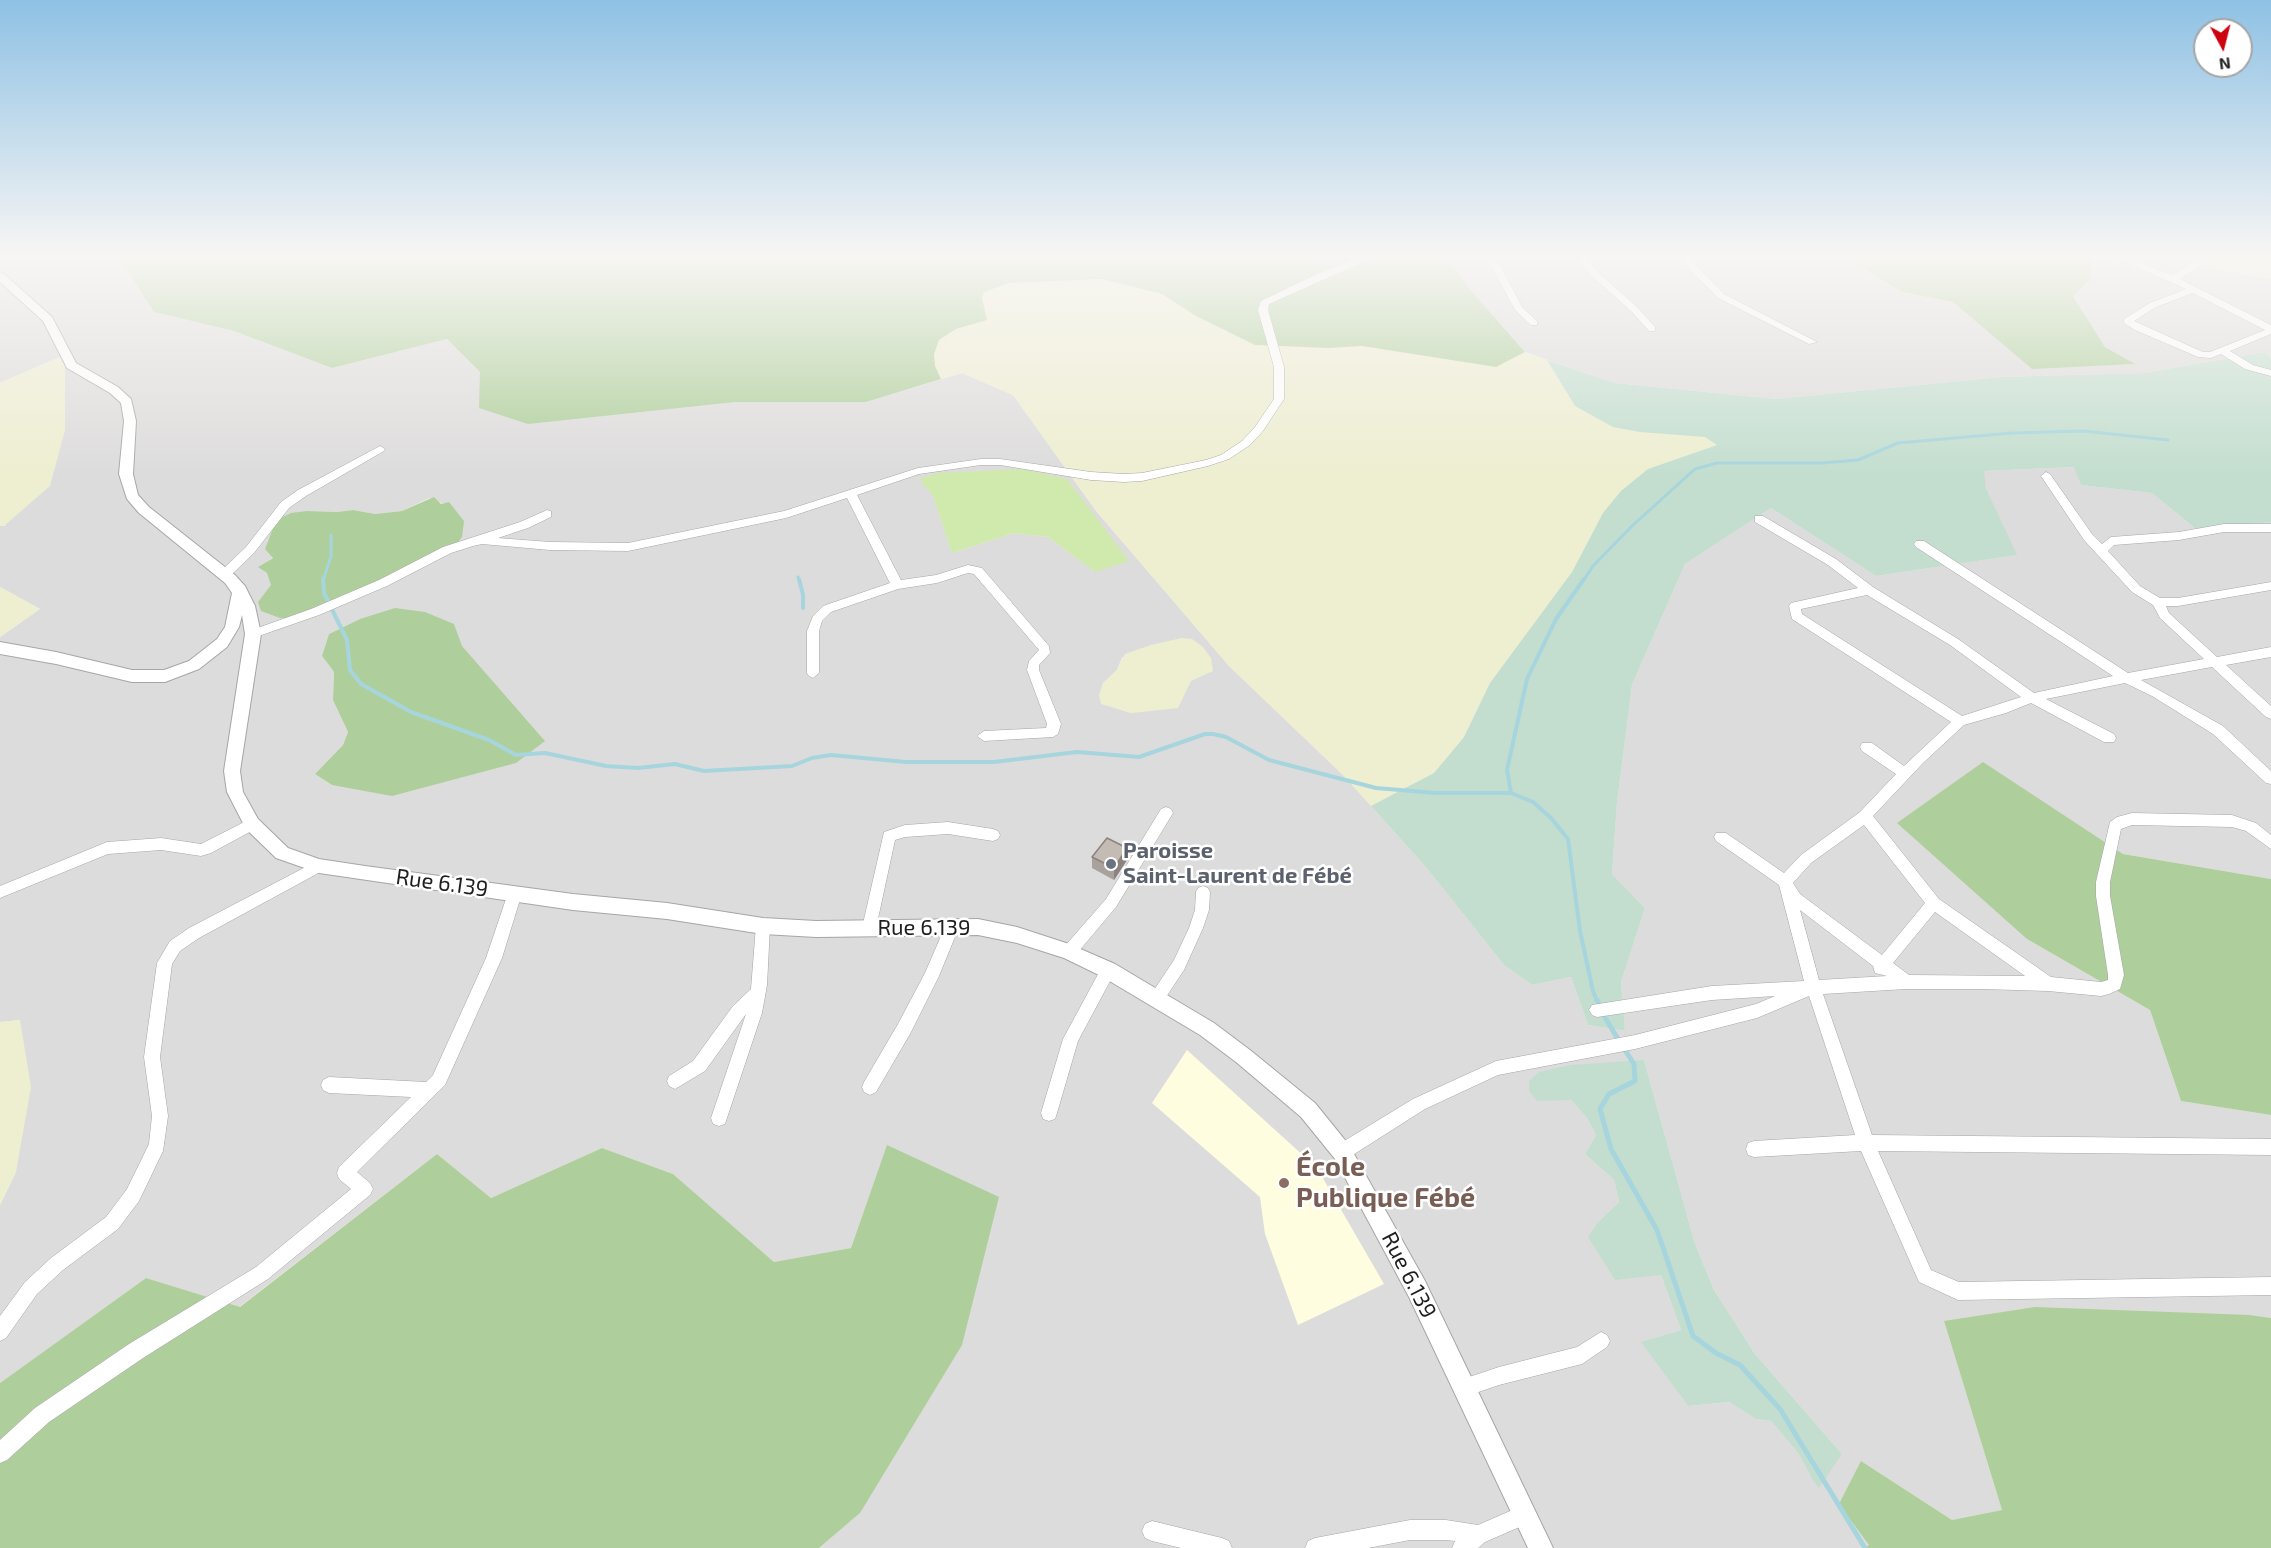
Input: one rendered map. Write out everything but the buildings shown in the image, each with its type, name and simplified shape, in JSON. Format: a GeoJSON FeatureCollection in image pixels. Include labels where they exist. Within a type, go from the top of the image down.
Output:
{"type":"FeatureCollection","features":[{"type":"Feature","properties":{"kind":"street"},"geometry":{"type":"LineString","coordinates":[[0,648],[132,676],[165,676],[194,665],[222,643],[232,627],[240,590],[144,510],[132,496],[126,474],[130,421],[127,402],[114,390],[71,365],[53,329]]}},
{"type":"Feature","properties":{"kind":"street"},"geometry":{"type":"LineString","coordinates":[[467,543],[482,540],[550,546],[628,547],[786,514],[918,471],[981,462],[1000,462],[1091,476],[1124,478],[1179,470],[1225,457],[1246,443],[1259,429],[1279,399],[1279,367],[1268,329]]}},
{"type":"Feature","properties":{"kind":"street"},"geometry":{"type":"LineString","coordinates":[[1785,329],[1812,342]]}},
{"type":"Feature","properties":{"kind":"street"},"geometry":{"type":"LineString","coordinates":[[2141,329],[2202,355],[2211,355],[2271,330]]}},
{"type":"Feature","properties":{"kind":"street"},"geometry":{"type":"LineString","coordinates":[[2221,350],[2249,367],[2271,373]]}},
{"type":"Feature","properties":{"kind":"street"},"geometry":{"type":"LineString","coordinates":[[224,575],[250,550],[285,505],[380,449]]}},
{"type":"Feature","properties":{"kind":"street"},"geometry":{"type":"LineString","coordinates":[[2046,476],[2088,537],[2136,589],[2158,602],[2178,602],[2271,586]]}},
{"type":"Feature","properties":{"kind":"street"},"geometry":{"type":"LineString","coordinates":[[850,492],[897,585]]}},
{"type":"Feature","properties":{"kind":"street"},"geometry":{"type":"LineString","coordinates":[[253,634],[315,612],[467,543],[524,525],[547,514]]}},
{"type":"Feature","properties":{"kind":"street"},"geometry":{"type":"LineString","coordinates":[[1760,519],[1832,562],[1869,590],[1954,642],[2032,698],[2109,738]]}},
{"type":"Feature","properties":{"kind":"street"},"geometry":{"type":"LineString","coordinates":[[2102,551],[2111,541],[2179,536],[2224,528],[2271,528]]}},
{"type":"Feature","properties":{"kind":"street"},"geometry":{"type":"LineString","coordinates":[[1920,544],[2126,678],[2157,693],[2218,730],[2271,779]]}},
{"type":"Feature","properties":{"kind":"street"},"geometry":{"type":"LineString","coordinates":[[813,673],[813,630],[821,614],[827,609],[897,585],[937,579],[968,569],[978,571],[1045,649],[1033,664],[1033,670],[1054,724],[1053,730],[1048,733],[984,736]]}},
{"type":"Feature","properties":{"kind":"street","name":"Rue 6.139"},"geometry":{"type":"LineString","coordinates":[[240,590],[248,606],[253,634],[232,771],[235,792],[252,824],[282,853],[319,866],[573,902],[667,911],[763,926],[816,929],[978,927],[1017,935],[1069,952],[1108,970],[1207,1029],[1308,1110],[1342,1152],[1417,1289],[1541,1548]]}},
{"type":"Feature","properties":{"kind":"street"},"geometry":{"type":"LineString","coordinates":[[1869,590],[1796,606],[1796,616],[1960,721]]}},
{"type":"Feature","properties":{"kind":"street"},"geometry":{"type":"LineString","coordinates":[[2158,602],[2164,615],[2213,663],[2271,714]]}},
{"type":"Feature","properties":{"kind":"street"},"geometry":{"type":"LineString","coordinates":[[1785,882],[1806,859],[1865,816],[1904,773],[1960,721],[2001,710],[2032,698],[2126,678],[2271,652]]}},
{"type":"Feature","properties":{"kind":"street"},"geometry":{"type":"LineString","coordinates":[[1867,747],[1904,773]]}},
{"type":"Feature","properties":{"kind":"street"},"geometry":{"type":"LineString","coordinates":[[1069,952],[1111,903],[1166,813]]}},
{"type":"Feature","properties":{"kind":"street"},"geometry":{"type":"LineString","coordinates":[[1865,816],[1934,903],[2048,984]]}},
{"type":"Feature","properties":{"kind":"street"},"geometry":{"type":"LineString","coordinates":[[1597,1010],[1712,993],[1906,982],[2048,984],[2101,989],[2115,984],[2115,966],[2103,896],[2103,882],[2115,826],[2122,821],[2242,822],[2271,843]]}},
{"type":"Feature","properties":{"kind":"street"},"geometry":{"type":"LineString","coordinates":[[0,892],[107,848],[161,844],[201,850],[212,847],[252,824]]}},
{"type":"Feature","properties":{"kind":"street"},"geometry":{"type":"LineString","coordinates":[[869,928],[889,836],[905,831],[948,828],[993,835]]}},
{"type":"Feature","properties":{"kind":"street"},"geometry":{"type":"LineString","coordinates":[[1720,837],[1785,882],[1795,898],[1811,912],[1881,966],[1906,982]]}},
{"type":"Feature","properties":{"kind":"street"},"geometry":{"type":"LineString","coordinates":[[0,1332],[31,1288],[57,1263],[112,1223],[133,1195],[157,1145],[160,1116],[152,1057],[165,963],[175,946],[203,928],[319,866]]}},
{"type":"Feature","properties":{"kind":"street"},"geometry":{"type":"LineString","coordinates":[[1785,882],[1813,988],[1866,1143],[1925,1276],[1958,1291],[2271,1286]]}},
{"type":"Feature","properties":{"kind":"street"},"geometry":{"type":"LineString","coordinates":[[1157,998],[1179,965],[1196,928],[1202,910],[1203,892]]}},
{"type":"Feature","properties":{"kind":"street"},"geometry":{"type":"LineString","coordinates":[[0,1453],[42,1415],[117,1364],[262,1273],[364,1189],[345,1173],[429,1090],[447,1066],[494,958],[515,893]]}},
{"type":"Feature","properties":{"kind":"street"},"geometry":{"type":"LineString","coordinates":[[1881,966],[1934,903]]}},
{"type":"Feature","properties":{"kind":"street"},"geometry":{"type":"LineString","coordinates":[[719,1118],[746,1041],[758,992],[763,926]]}},
{"type":"Feature","properties":{"kind":"street"},"geometry":{"type":"LineString","coordinates":[[870,1087],[904,1029],[931,976],[952,927]]}},
{"type":"Feature","properties":{"kind":"street"},"geometry":{"type":"LineString","coordinates":[[1049,1113],[1071,1039],[1108,970]]}},
{"type":"Feature","properties":{"kind":"street"},"geometry":{"type":"LineString","coordinates":[[1342,1152],[1419,1104],[1496,1068],[1635,1042],[1757,1011],[1813,988]]}},
{"type":"Feature","properties":{"kind":"street"},"geometry":{"type":"LineString","coordinates":[[675,1082],[699,1066],[738,1011],[758,992]]}},
{"type":"Feature","properties":{"kind":"street"},"geometry":{"type":"LineString","coordinates":[[329,1085],[429,1090]]}},
{"type":"Feature","properties":{"kind":"street"},"geometry":{"type":"LineString","coordinates":[[1754,1149],[1866,1143],[2271,1147]]}},
{"type":"Feature","properties":{"kind":"street"},"geometry":{"type":"LineString","coordinates":[[1464,1388],[1499,1376],[1567,1360],[1582,1354],[1601,1341]]}},
{"type":"Feature","properties":{"kind":"street"},"geometry":{"type":"LineString","coordinates":[[1315,1548],[1410,1530],[1446,1530],[1470,1542],[1524,1515]]}},
{"type":"Feature","properties":{"kind":"street"},"geometry":{"type":"LineString","coordinates":[[1152,1531],[1222,1548]]}},
{"type":"Feature","properties":{"kind":"shaded area"},"geometry":{"type":"Polygon","coordinates":[[[0,329],[227,329],[332,368],[447,339],[480,372],[735,402],[866,402],[962,373],[1013,395],[1096,511],[1229,666],[1344,776],[1425,866],[1504,965],[1532,985],[1571,977],[1588,1025],[1625,1031],[1621,982],[1645,908],[1612,874],[1617,803],[1632,685],[1685,564],[1771,508],[1876,576],[2016,555],[1986,488],[1983,471],[2075,467],[2081,485],[2152,493],[2196,529],[2271,522],[2271,879],[2123,854],[1983,763],[2027,939],[2150,1010],[2181,1101],[2271,1115],[2271,1318],[2250,1315],[1944,1321],[2002,1510],[1952,1520],[1861,1461],[1870,1545],[1864,1548],[819,1548],[860,1513],[999,1198],[887,1146],[851,1248],[774,1262],[673,1174],[602,1148],[491,1198],[437,1154],[239,1307],[146,1278],[0,1383],[0,1205],[16,1172],[20,1020],[0,1022],[0,637],[40,609],[0,587],[0,526],[5,526],[64,355],[0,383],[0,329]],[[938,473],[933,496],[952,553],[1014,533],[1048,537],[1095,572],[965,473],[938,473]],[[429,498],[402,511],[375,514],[353,510],[307,511],[276,520],[265,549],[273,557],[259,567],[267,573],[272,585],[258,602],[445,504],[429,498]],[[360,619],[329,634],[322,656],[334,672],[333,700],[348,732],[343,745],[315,774],[332,785],[544,740],[461,646],[454,624],[360,619]],[[1122,657],[1117,670],[1103,683],[1101,703],[1132,713],[1198,676],[1213,671],[1122,657]],[[1644,1060],[1571,1100],[1587,1118],[1596,1135],[1585,1154],[1614,1180],[1619,1202],[1598,1222],[1661,1275],[1681,1330],[1642,1342],[1688,1406],[1729,1402],[1756,1419],[1771,1421],[1798,1453],[1812,1479],[1842,1454],[1755,1354],[1714,1290],[1695,1244],[1644,1060]]]}},
{"type":"Feature","properties":{"kind":"shaded area"},"geometry":{"type":"Polygon","coordinates":[[[1505,329],[1986,329],[2032,368],[2134,364],[2105,347],[2094,329],[2271,329],[2271,358],[2263,352],[2144,373],[2001,377],[1776,399],[1615,383],[1525,352],[1505,329]]]}},
{"type":"Feature","properties":{"kind":"shaded area","name":"École Publique Fébé"},"geometry":{"type":"Polygon","coordinates":[[[1187,1050],[1317,1168],[1384,1284],[1298,1325],[1265,1234],[1260,1197],[1152,1103],[1187,1050]]]}},
{"type":"Feature","properties":{"kind":"green space"},"geometry":{"type":"Polygon","coordinates":[[[227,329],[956,329],[939,340],[934,354],[935,366],[941,379],[866,402],[735,402],[528,424],[479,408],[480,372],[447,339],[332,368],[227,329]]]}},
{"type":"Feature","properties":{"kind":"green space"},"geometry":{"type":"Polygon","coordinates":[[[956,329],[1223,329],[1255,345],[1329,348],[1362,346],[1496,367],[1525,352],[1547,360],[1575,406],[1680,433],[1706,437],[1717,445],[1648,469],[1603,513],[1572,572],[1490,683],[1464,737],[1434,773],[1371,806],[1344,776],[1229,666],[1096,511],[1013,395],[962,373],[941,379],[935,366],[934,354],[939,340],[956,329]]]}},
{"type":"Feature","properties":{"kind":"green space"},"geometry":{"type":"Polygon","coordinates":[[[1223,329],[1505,329],[1525,352],[1496,367],[1362,346],[1329,348],[1255,345],[1223,329]]]}},
{"type":"Feature","properties":{"kind":"green space"},"geometry":{"type":"Polygon","coordinates":[[[1985,329],[2094,329],[2105,347],[2135,364],[2032,369],[1985,329]]]}},
{"type":"Feature","properties":{"kind":"green space"},"geometry":{"type":"Polygon","coordinates":[[[2264,352],[2271,358],[2271,522],[2196,529],[2152,493],[2081,485],[2074,467],[1984,471],[1986,488],[2017,555],[1876,576],[1771,508],[1685,564],[1632,685],[1617,803],[1612,874],[1645,908],[1621,982],[1625,1031],[1588,1025],[1571,977],[1532,985],[1504,965],[1425,866],[1371,806],[1434,773],[1464,737],[1490,683],[1572,572],[1603,513],[1621,491],[1648,469],[1717,445],[1705,437],[1640,432],[1613,427],[1575,406],[1547,360],[1615,383],[1776,399],[2001,377],[2144,373],[2264,352]]]}},
{"type":"Feature","properties":{"kind":"green space"},"geometry":{"type":"Polygon","coordinates":[[[65,355],[65,430],[50,486],[4,526],[0,526],[0,383],[65,355]]]}},
{"type":"Feature","properties":{"kind":"green space"},"geometry":{"type":"Polygon","coordinates":[[[1023,469],[1067,479],[1129,561],[1095,572],[1048,537],[1014,533],[952,553],[933,496],[919,479],[938,473],[1023,469]]]}},
{"type":"Feature","properties":{"kind":"green space"},"geometry":{"type":"Polygon","coordinates":[[[434,497],[441,504],[449,502],[464,521],[462,537],[451,552],[295,618],[280,618],[261,611],[258,602],[271,585],[267,573],[258,567],[273,558],[265,549],[276,520],[291,513],[307,511],[353,510],[375,514],[402,511],[434,497]]]}},
{"type":"Feature","properties":{"kind":"green space"},"geometry":{"type":"Polygon","coordinates":[[[0,587],[40,609],[0,637],[0,587]]]}},
{"type":"Feature","properties":{"kind":"green space"},"geometry":{"type":"Polygon","coordinates":[[[395,608],[425,612],[454,624],[462,646],[545,741],[516,763],[392,796],[332,785],[315,774],[343,745],[348,732],[333,700],[334,672],[322,656],[329,634],[360,619],[395,608]]]}},
{"type":"Feature","properties":{"kind":"green space"},"geometry":{"type":"Polygon","coordinates":[[[1182,638],[1192,639],[1203,647],[1211,658],[1213,671],[1191,681],[1178,708],[1132,713],[1101,704],[1099,695],[1103,683],[1117,670],[1125,654],[1182,638]]]}},
{"type":"Feature","properties":{"kind":"green space"},"geometry":{"type":"Polygon","coordinates":[[[1983,762],[2123,854],[2271,879],[2271,1115],[2181,1101],[2150,1010],[2027,939],[1897,823],[1983,762]]]}},
{"type":"Feature","properties":{"kind":"green space"},"geometry":{"type":"Polygon","coordinates":[[[20,1020],[31,1087],[16,1172],[0,1205],[0,1022],[20,1020]]]}},
{"type":"Feature","properties":{"kind":"green space"},"geometry":{"type":"Polygon","coordinates":[[[1644,1060],[1695,1244],[1714,1290],[1755,1354],[1842,1454],[1819,1488],[1798,1453],[1771,1421],[1756,1419],[1729,1402],[1688,1406],[1641,1342],[1681,1330],[1661,1275],[1615,1280],[1588,1237],[1598,1222],[1619,1202],[1614,1180],[1585,1154],[1596,1135],[1587,1118],[1571,1100],[1537,1101],[1529,1091],[1529,1081],[1539,1072],[1570,1065],[1644,1060]]]}},
{"type":"Feature","properties":{"kind":"green space"},"geometry":{"type":"Polygon","coordinates":[[[887,1145],[999,1197],[962,1345],[860,1513],[819,1548],[0,1548],[0,1383],[146,1278],[240,1307],[437,1154],[491,1198],[602,1148],[673,1174],[774,1262],[851,1248],[887,1145]]]}},
{"type":"Feature","properties":{"kind":"green space"},"geometry":{"type":"Polygon","coordinates":[[[2035,1307],[2250,1315],[2271,1318],[2271,1548],[1864,1548],[1869,1545],[1839,1504],[1861,1461],[1952,1520],[2002,1510],[1944,1321],[2035,1307]]]}},
{"type":"Feature","properties":{"kind":"waterway"},"geometry":{"type":"LineString","coordinates":[[1583,581],[1593,566],[1632,526],[1695,469],[1717,463],[1822,463],[1858,460],[1898,443],[2012,433],[2084,431],[2168,440]]}},
{"type":"Feature","properties":{"kind":"waterway"},"geometry":{"type":"LineString","coordinates":[[323,581],[331,556],[331,535]]}},
{"type":"Feature","properties":{"kind":"waterway"},"geometry":{"type":"LineString","coordinates":[[798,577],[799,581]]}},
{"type":"Feature","properties":{"kind":"waterway"},"geometry":{"type":"LineString","coordinates":[[799,579],[803,608]]}},
{"type":"Feature","properties":{"kind":"waterway"},"geometry":{"type":"LineString","coordinates":[[1511,793],[1507,770],[1527,679],[1556,619],[1584,579]]}},
{"type":"Feature","properties":{"kind":"waterway"},"geometry":{"type":"LineString","coordinates":[[323,581],[324,593],[347,640],[350,670],[361,684],[411,712],[489,740],[516,755],[545,753],[606,766],[638,768],[675,764],[704,771],[792,766],[812,758],[831,755],[906,762],[994,762],[1077,752],[1139,757],[1205,734],[1213,734],[1226,737],[1269,760],[1376,788],[1436,793],[1511,793]]}},
{"type":"Feature","properties":{"kind":"waterway"},"geometry":{"type":"LineString","coordinates":[[1511,793],[1533,802],[1551,818],[1568,839],[1580,931],[1597,1001]]}},
{"type":"Feature","properties":{"kind":"waterway"},"geometry":{"type":"LineString","coordinates":[[1597,1000],[1600,1007]]}},
{"type":"Feature","properties":{"kind":"waterway"},"geometry":{"type":"LineString","coordinates":[[1603,1014],[1619,1041]]}},
{"type":"Feature","properties":{"kind":"waterway"},"geometry":{"type":"LineString","coordinates":[[1623,1047],[1634,1064],[1635,1081],[1609,1094],[1600,1109],[1611,1149],[1657,1230],[1693,1336],[1716,1353],[1740,1365],[1780,1409],[1865,1548]]}},
{"type":"Feature","properties":{"kind":"place","name":"Paroisse Saint-Laurent de Fébé"},"geometry":{"type":"Point","coordinates":[1111,864]}},
{"type":"Feature","properties":{"kind":"place","name":"École Publique Fébé"},"geometry":{"type":"Point","coordinates":[1284,1183]}}]}
